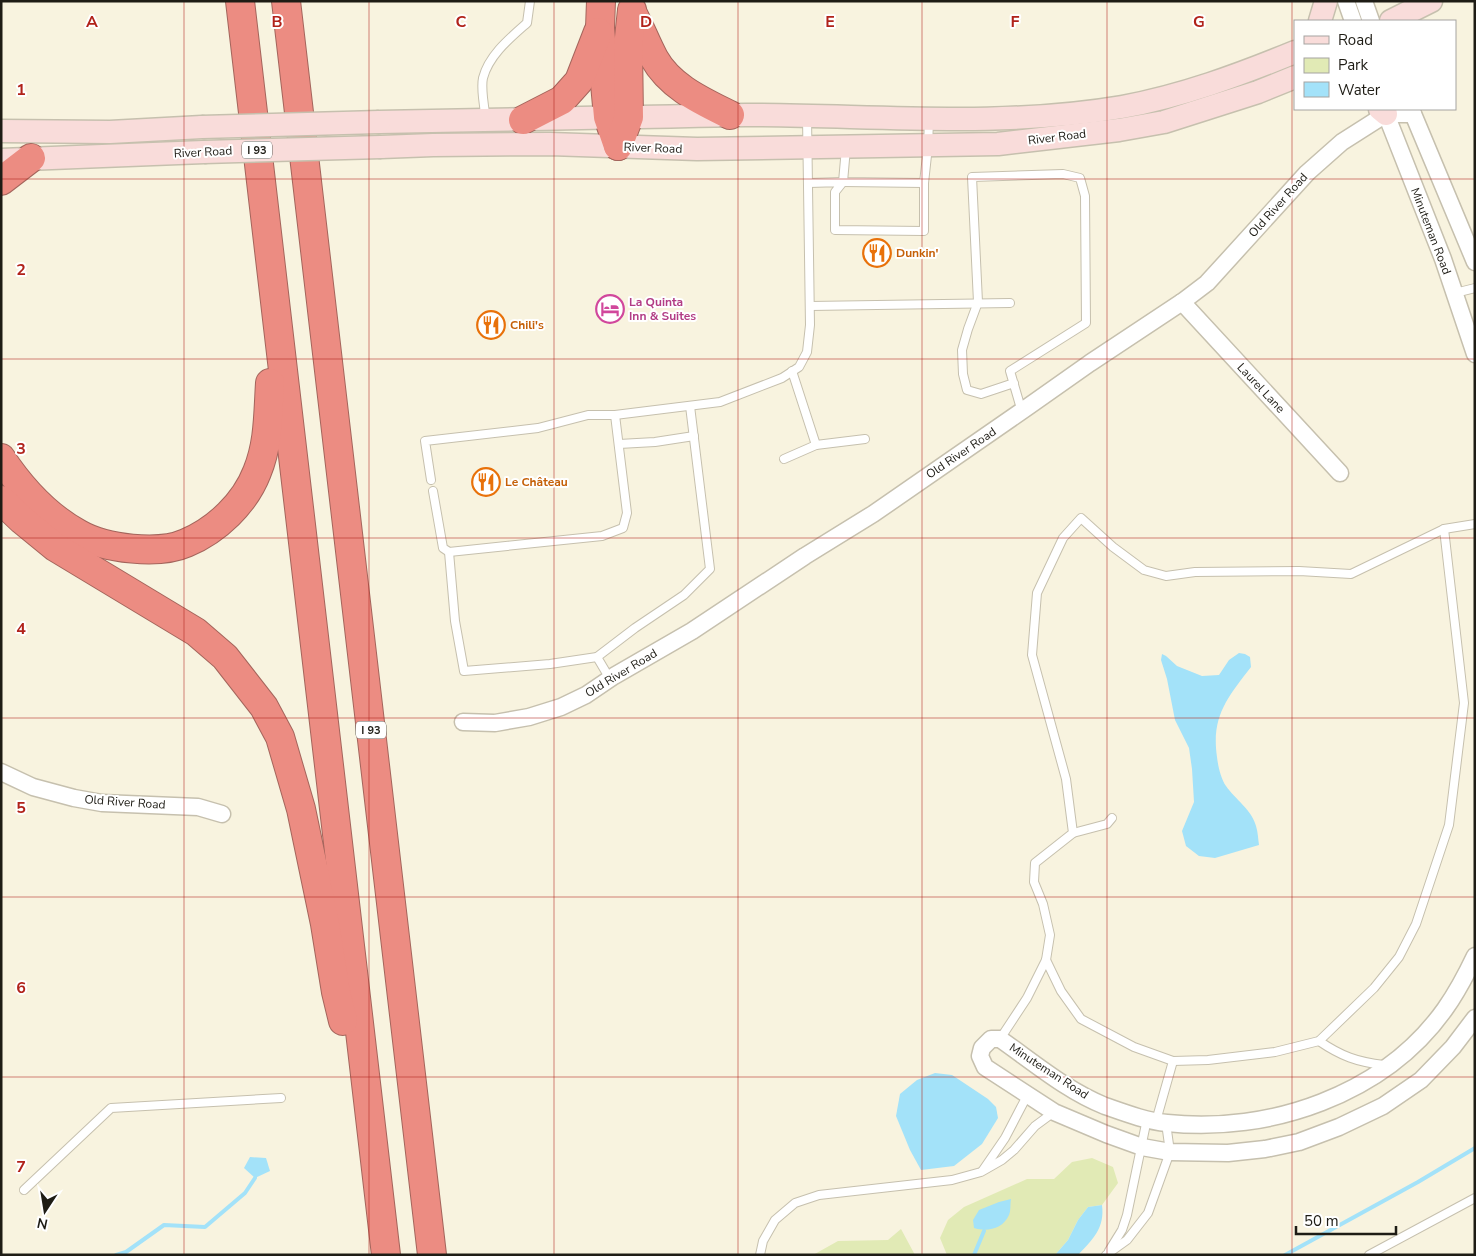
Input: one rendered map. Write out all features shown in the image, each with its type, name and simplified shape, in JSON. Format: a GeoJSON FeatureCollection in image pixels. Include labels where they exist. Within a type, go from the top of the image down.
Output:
{"type":"FeatureCollection","features":[{"type":"Feature","properties":{"kind":"highway","name":"I 93"},"geometry":{"type":"LineString","coordinates":[[240,1],[386,1255]]}},
{"type":"Feature","properties":{"kind":"highway","name":"I 93"},"geometry":{"type":"LineString","coordinates":[[286,1],[432,1255]]}},
{"type":"Feature","properties":{"kind":"highway"},"geometry":{"type":"LineString","coordinates":[[292,1],[293,60]]}},
{"type":"Feature","properties":{"kind":"highway"},"geometry":{"type":"LineString","coordinates":[[631,7],[654,59],[672,81],[696,98],[730,115]]}},
{"type":"Feature","properties":{"kind":"highway"},"geometry":{"type":"LineString","coordinates":[[618,146],[619,117],[631,7]]}},
{"type":"Feature","properties":{"kind":"highway"},"geometry":{"type":"LineString","coordinates":[[600,14],[619,117]]}},
{"type":"Feature","properties":{"kind":"highway"},"geometry":{"type":"LineString","coordinates":[[523,120],[562,100],[579,81],[588,60],[600,14]]}},
{"type":"Feature","properties":{"kind":"highway"},"geometry":{"type":"LineString","coordinates":[[1,181],[31,158]]}},
{"type":"Feature","properties":{"kind":"highway"},"geometry":{"type":"LineString","coordinates":[[1,458],[29,495],[49,512],[80,535],[104,544],[128,548],[160,548],[185,544],[208,531],[227,516],[244,496],[257,473],[265,448],[269,420],[274,299]]}},
{"type":"Feature","properties":{"kind":"highway"},"geometry":{"type":"LineString","coordinates":[[1,500],[54,547],[196,632],[225,657],[264,707],[280,737],[301,810],[325,924],[336,992],[374,1156]]}},
{"type":"Feature","properties":{"kind":"main road"},"geometry":{"type":"LineString","coordinates":[[1320,20],[1326,1]]}},
{"type":"Feature","properties":{"kind":"main road"},"geometry":{"type":"LineString","coordinates":[[1394,20],[1426,9]]}},
{"type":"Feature","properties":{"kind":"main road","name":"River Road"},"geometry":{"type":"LineString","coordinates":[[1,131],[110,132],[202,127],[379,122],[730,115],[807,115],[929,120],[992,119],[1122,107],[1168,97],[1233,77],[1294,52]]}},
{"type":"Feature","properties":{"kind":"main road","name":"River Road"},"geometry":{"type":"LineString","coordinates":[[1,160],[433,145],[550,144],[697,149],[998,144],[1119,130],[1164,122],[1258,92],[1294,76]]}},
{"type":"Feature","properties":{"kind":"street"},"geometry":{"type":"LineString","coordinates":[[1346,1],[1354,20]]}},
{"type":"Feature","properties":{"kind":"street"},"geometry":{"type":"LineString","coordinates":[[1364,1],[1372,20]]}},
{"type":"Feature","properties":{"kind":"street"},"geometry":{"type":"LineString","coordinates":[[1383,111],[1412,111],[1475,262]]}},
{"type":"Feature","properties":{"kind":"street","name":"Minuteman Road"},"geometry":{"type":"LineString","coordinates":[[1383,111],[1427,216],[1475,354]]}},
{"type":"Feature","properties":{"kind":"street","name":"Old River Road"},"geometry":{"type":"LineString","coordinates":[[462,722],[495,723],[529,717],[561,707],[586,695],[692,631],[804,556],[873,514],[1090,363],[1182,302],[1213,276],[1307,173],[1342,142],[1383,111]]}},
{"type":"Feature","properties":{"kind":"street","name":"Laurel Lane"},"geometry":{"type":"LineString","coordinates":[[1182,302],[1340,473]]}},
{"type":"Feature","properties":{"kind":"street","name":"Old River Road"},"geometry":{"type":"LineString","coordinates":[[1,772],[33,787],[74,798],[102,803],[198,807],[222,814]]}},
{"type":"Feature","properties":{"kind":"street","name":"Minuteman Road"},"geometry":{"type":"LineString","coordinates":[[1475,956],[1464,981],[1445,1010],[1424,1035],[1401,1056],[1351,1090],[1320,1104],[1282,1116],[1237,1124],[1156,1121],[1104,1105],[1074,1091],[1000,1039],[991,1039],[982,1048],[980,1056],[985,1067],[1054,1112],[1106,1134],[1142,1147],[1170,1152],[1228,1153],[1265,1149],[1299,1142],[1339,1127],[1382,1106],[1420,1080],[1452,1047],[1475,1018]]}},
{"type":"Feature","properties":{"kind":"lane"},"geometry":{"type":"LineString","coordinates":[[486,120],[482,79],[490,61],[500,48],[527,23],[530,1]]}},
{"type":"Feature","properties":{"kind":"lane"},"geometry":{"type":"LineString","coordinates":[[431,480],[425,441],[538,428],[588,415],[615,415],[720,402],[782,378],[798,366],[807,352],[810,325],[807,115]]}},
{"type":"Feature","properties":{"kind":"lane"},"geometry":{"type":"LineString","coordinates":[[846,146],[844,182],[835,192],[835,230],[924,231],[924,183],[929,120]]}},
{"type":"Feature","properties":{"kind":"lane"},"geometry":{"type":"LineString","coordinates":[[1014,383],[981,394],[967,390],[962,350],[978,302],[972,178],[1063,174],[1080,178],[1084,196],[1086,323],[1010,371],[1014,383],[1022,412]]}},
{"type":"Feature","properties":{"kind":"lane"},"geometry":{"type":"LineString","coordinates":[[809,183],[924,183]]}},
{"type":"Feature","properties":{"kind":"lane"},"geometry":{"type":"LineString","coordinates":[[1455,293],[1475,288]]}},
{"type":"Feature","properties":{"kind":"lane"},"geometry":{"type":"LineString","coordinates":[[810,306],[1010,303]]}},
{"type":"Feature","properties":{"kind":"lane"},"geometry":{"type":"LineString","coordinates":[[792,371],[816,444]]}},
{"type":"Feature","properties":{"kind":"lane"},"geometry":{"type":"LineString","coordinates":[[449,552],[455,622],[464,671],[550,664],[597,657],[635,628],[684,595],[710,569],[690,406]]}},
{"type":"Feature","properties":{"kind":"lane"},"geometry":{"type":"LineString","coordinates":[[433,491],[443,548],[449,552],[602,536],[623,528],[626,513],[615,415]]}},
{"type":"Feature","properties":{"kind":"lane"},"geometry":{"type":"LineString","coordinates":[[619,444],[656,442],[694,436]]}},
{"type":"Feature","properties":{"kind":"lane"},"geometry":{"type":"LineString","coordinates":[[784,459],[816,444],[865,439]]}},
{"type":"Feature","properties":{"kind":"lane"},"geometry":{"type":"LineString","coordinates":[[1073,833],[1066,779],[1032,655],[1037,593],[1062,538],[1081,518],[1113,548],[1144,570],[1166,576],[1195,572],[1299,571],[1351,574],[1444,529],[1475,524]]}},
{"type":"Feature","properties":{"kind":"lane"},"geometry":{"type":"LineString","coordinates":[[1046,960],[1061,991],[1081,1019],[1134,1047],[1173,1061],[1208,1060],[1275,1052],[1319,1041],[1374,988],[1399,957],[1416,924],[1449,825],[1464,703],[1444,529]]}},
{"type":"Feature","properties":{"kind":"lane"},"geometry":{"type":"LineString","coordinates":[[597,657],[610,679]]}},
{"type":"Feature","properties":{"kind":"lane"},"geometry":{"type":"LineString","coordinates":[[1000,1039],[1028,998],[1046,960],[1050,934],[1034,882],[1035,863],[1073,833],[1107,824],[1112,818]]}},
{"type":"Feature","properties":{"kind":"lane"},"geometry":{"type":"LineString","coordinates":[[1319,1041],[1338,1054],[1361,1063],[1387,1066]]}},
{"type":"Feature","properties":{"kind":"lane"},"geometry":{"type":"LineString","coordinates":[[1106,1255],[1122,1230],[1142,1147],[1156,1121],[1173,1061]]}},
{"type":"Feature","properties":{"kind":"lane"},"geometry":{"type":"LineString","coordinates":[[981,1172],[1005,1138],[1028,1094]]}},
{"type":"Feature","properties":{"kind":"lane"},"geometry":{"type":"LineString","coordinates":[[24,1190],[111,1108],[281,1098]]}},
{"type":"Feature","properties":{"kind":"lane"},"geometry":{"type":"LineString","coordinates":[[760,1255],[763,1241],[775,1220],[794,1203],[819,1195],[952,1180],[981,1172],[1002,1160],[1014,1150],[1035,1126],[1054,1112]]}},
{"type":"Feature","properties":{"kind":"lane"},"geometry":{"type":"LineString","coordinates":[[1106,1255],[1127,1240],[1148,1213],[1170,1152],[1156,1121]]}},
{"type":"Feature","properties":{"kind":"lane"},"geometry":{"type":"LineString","coordinates":[[1369,1255],[1475,1198]]}},
{"type":"Feature","properties":{"kind":"green space"},"geometry":{"type":"Polygon","coordinates":[[[1092,1158],[1113,1167],[1118,1183],[1102,1205],[1088,1207],[1078,1220],[1068,1240],[1055,1255],[947,1255],[940,1238],[948,1220],[964,1207],[1027,1179],[1054,1179],[1072,1162],[1092,1158]]]}},
{"type":"Feature","properties":{"kind":"green space"},"geometry":{"type":"Polygon","coordinates":[[[901,1229],[915,1255],[813,1255],[838,1241],[888,1240],[901,1229]]]}},
{"type":"Feature","properties":{"kind":"water"},"geometry":{"type":"Polygon","coordinates":[[[1239,653],[1250,657],[1251,667],[1235,688],[1219,718],[1216,743],[1217,757],[1224,783],[1254,820],[1259,845],[1215,858],[1199,856],[1186,846],[1182,831],[1194,802],[1192,769],[1189,748],[1175,720],[1167,679],[1161,660],[1162,654],[1177,666],[1202,676],[1219,675],[1229,660],[1239,653]]]}},
{"type":"Feature","properties":{"kind":"water"},"geometry":{"type":"Polygon","coordinates":[[[935,1073],[952,1075],[988,1099],[996,1107],[998,1118],[982,1144],[954,1166],[921,1170],[910,1150],[896,1116],[900,1094],[917,1080],[935,1073]]]}},
{"type":"Feature","properties":{"kind":"water"},"geometry":{"type":"Polygon","coordinates":[[[250,1157],[266,1158],[270,1171],[255,1178],[244,1168],[250,1157]]]}},
{"type":"Feature","properties":{"kind":"water"},"geometry":{"type":"Polygon","coordinates":[[[1011,1199],[1010,1213],[1003,1224],[984,1230],[974,1228],[973,1220],[979,1210],[1011,1199]]]}},
{"type":"Feature","properties":{"kind":"water"},"geometry":{"type":"Polygon","coordinates":[[[1102,1205],[1100,1227],[1078,1255],[1055,1255],[1068,1240],[1078,1220],[1088,1207],[1102,1205]]]}},
{"type":"Feature","properties":{"kind":"waterway"},"geometry":{"type":"LineString","coordinates":[[1285,1255],[1418,1182],[1475,1148]]}},
{"type":"Feature","properties":{"kind":"waterway"},"geometry":{"type":"LineString","coordinates":[[116,1255],[126,1252],[164,1225],[205,1227],[245,1193],[255,1178]]}},
{"type":"Feature","properties":{"kind":"waterway"},"geometry":{"type":"LineString","coordinates":[[974,1255],[984,1231]]}},
{"type":"Feature","properties":{"kind":"place","name":"Dunkin'"},"geometry":{"type":"Point","coordinates":[877,253]}},
{"type":"Feature","properties":{"kind":"place","name":"La Quinta Inn & Suites"},"geometry":{"type":"Point","coordinates":[610,309]}},
{"type":"Feature","properties":{"kind":"place","name":"Chili's"},"geometry":{"type":"Point","coordinates":[491,325]}},
{"type":"Feature","properties":{"kind":"place","name":"Le Château"},"geometry":{"type":"Point","coordinates":[486,482]}}]}
